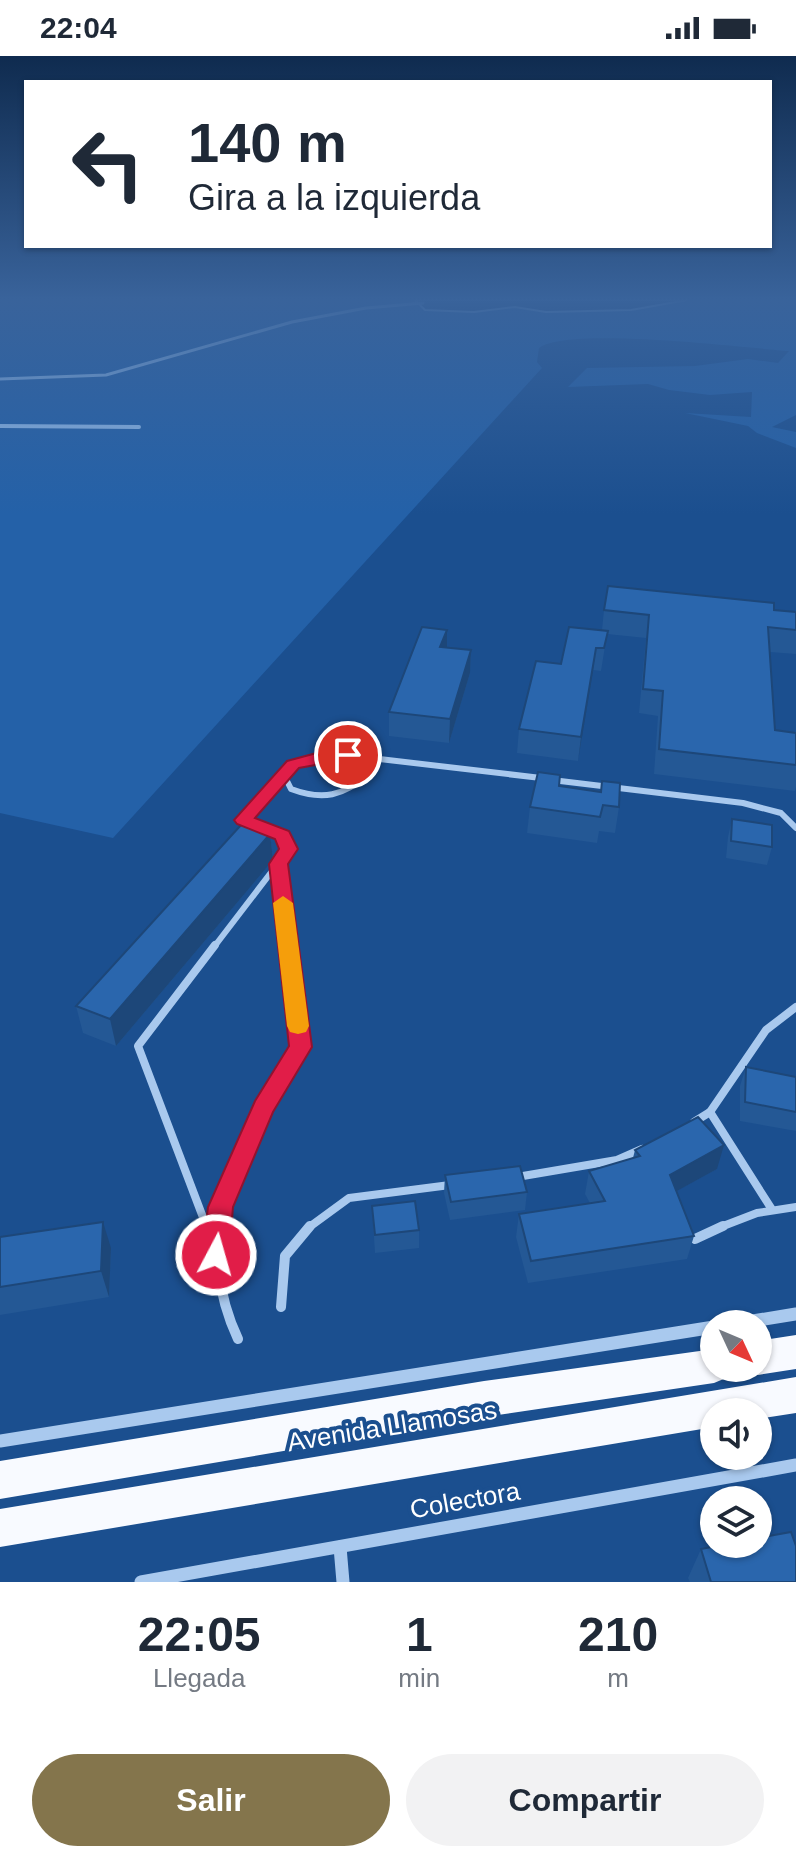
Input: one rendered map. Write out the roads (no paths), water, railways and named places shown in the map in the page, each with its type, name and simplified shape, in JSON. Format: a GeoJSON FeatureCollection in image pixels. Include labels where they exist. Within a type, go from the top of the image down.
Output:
{"type":"FeatureCollection","features":[{"type":"Feature","properties":{"kind":"highway"},"geometry":{"type":"LineString","coordinates":[[772,1356],[796,1352]]}},
{"type":"Feature","properties":{"kind":"highway","name":"Avenida Llamosas"},"geometry":{"type":"LineString","coordinates":[[0,1480],[232,1425],[484,1399],[700,1368]]}},
{"type":"Feature","properties":{"kind":"highway","name":"Avenida Llamosas"},"geometry":{"type":"LineString","coordinates":[[0,1528],[796,1395]]}},
{"type":"Feature","properties":{"kind":"street"},"geometry":{"type":"LineString","coordinates":[[772,1318],[796,1314]]}},
{"type":"Feature","properties":{"kind":"street"},"geometry":{"type":"LineString","coordinates":[[0,1441],[232,1425],[700,1330]]}},
{"type":"Feature","properties":{"kind":"street","name":"Colectora"},"geometry":{"type":"LineString","coordinates":[[141,1582],[796,1465]]}},
{"type":"Feature","properties":{"kind":"street"},"geometry":{"type":"LineString","coordinates":[[340,1547],[343,1582]]}},
{"type":"Feature","properties":{"kind":"lane"},"geometry":{"type":"LineString","coordinates":[[283,772],[291,789],[313,798],[333,798],[354,788],[369,774],[364,762],[348,755]]}},
{"type":"Feature","properties":{"kind":"lane"},"geometry":{"type":"LineString","coordinates":[[238,1339],[226,1313],[216,1255],[197,1196],[138,1046],[289,849],[282,835],[243,820],[283,772],[308,759],[348,755],[743,803],[781,813],[796,828]]}},
{"type":"Feature","properties":{"kind":"lane"},"geometry":{"type":"LineString","coordinates":[[216,1255],[220,1207],[263,1108],[300,1047],[279,864]]}},
{"type":"Feature","properties":{"kind":"lane"},"geometry":{"type":"LineString","coordinates":[[685,1128],[710,1112],[766,1030],[796,1007]]}},
{"type":"Feature","properties":{"kind":"lane"},"geometry":{"type":"LineString","coordinates":[[710,1112],[771,1208]]}},
{"type":"Feature","properties":{"kind":"lane"},"geometry":{"type":"LineString","coordinates":[[502,1178],[617,1160],[658,1142]]}},
{"type":"Feature","properties":{"kind":"lane"},"geometry":{"type":"LineString","coordinates":[[281,1307],[285,1256],[311,1224],[349,1198],[456,1184]]}},
{"type":"Feature","properties":{"kind":"lane"},"geometry":{"type":"LineString","coordinates":[[695,1239],[771,1208],[796,1207]]}},
{"type":"Feature","properties":{"kind":"waterway"},"geometry":{"type":"LineString","coordinates":[[0,379],[106,375],[119,371]]}},
{"type":"Feature","properties":{"kind":"waterway"},"geometry":{"type":"LineString","coordinates":[[0,426],[139,427]]}}]}
